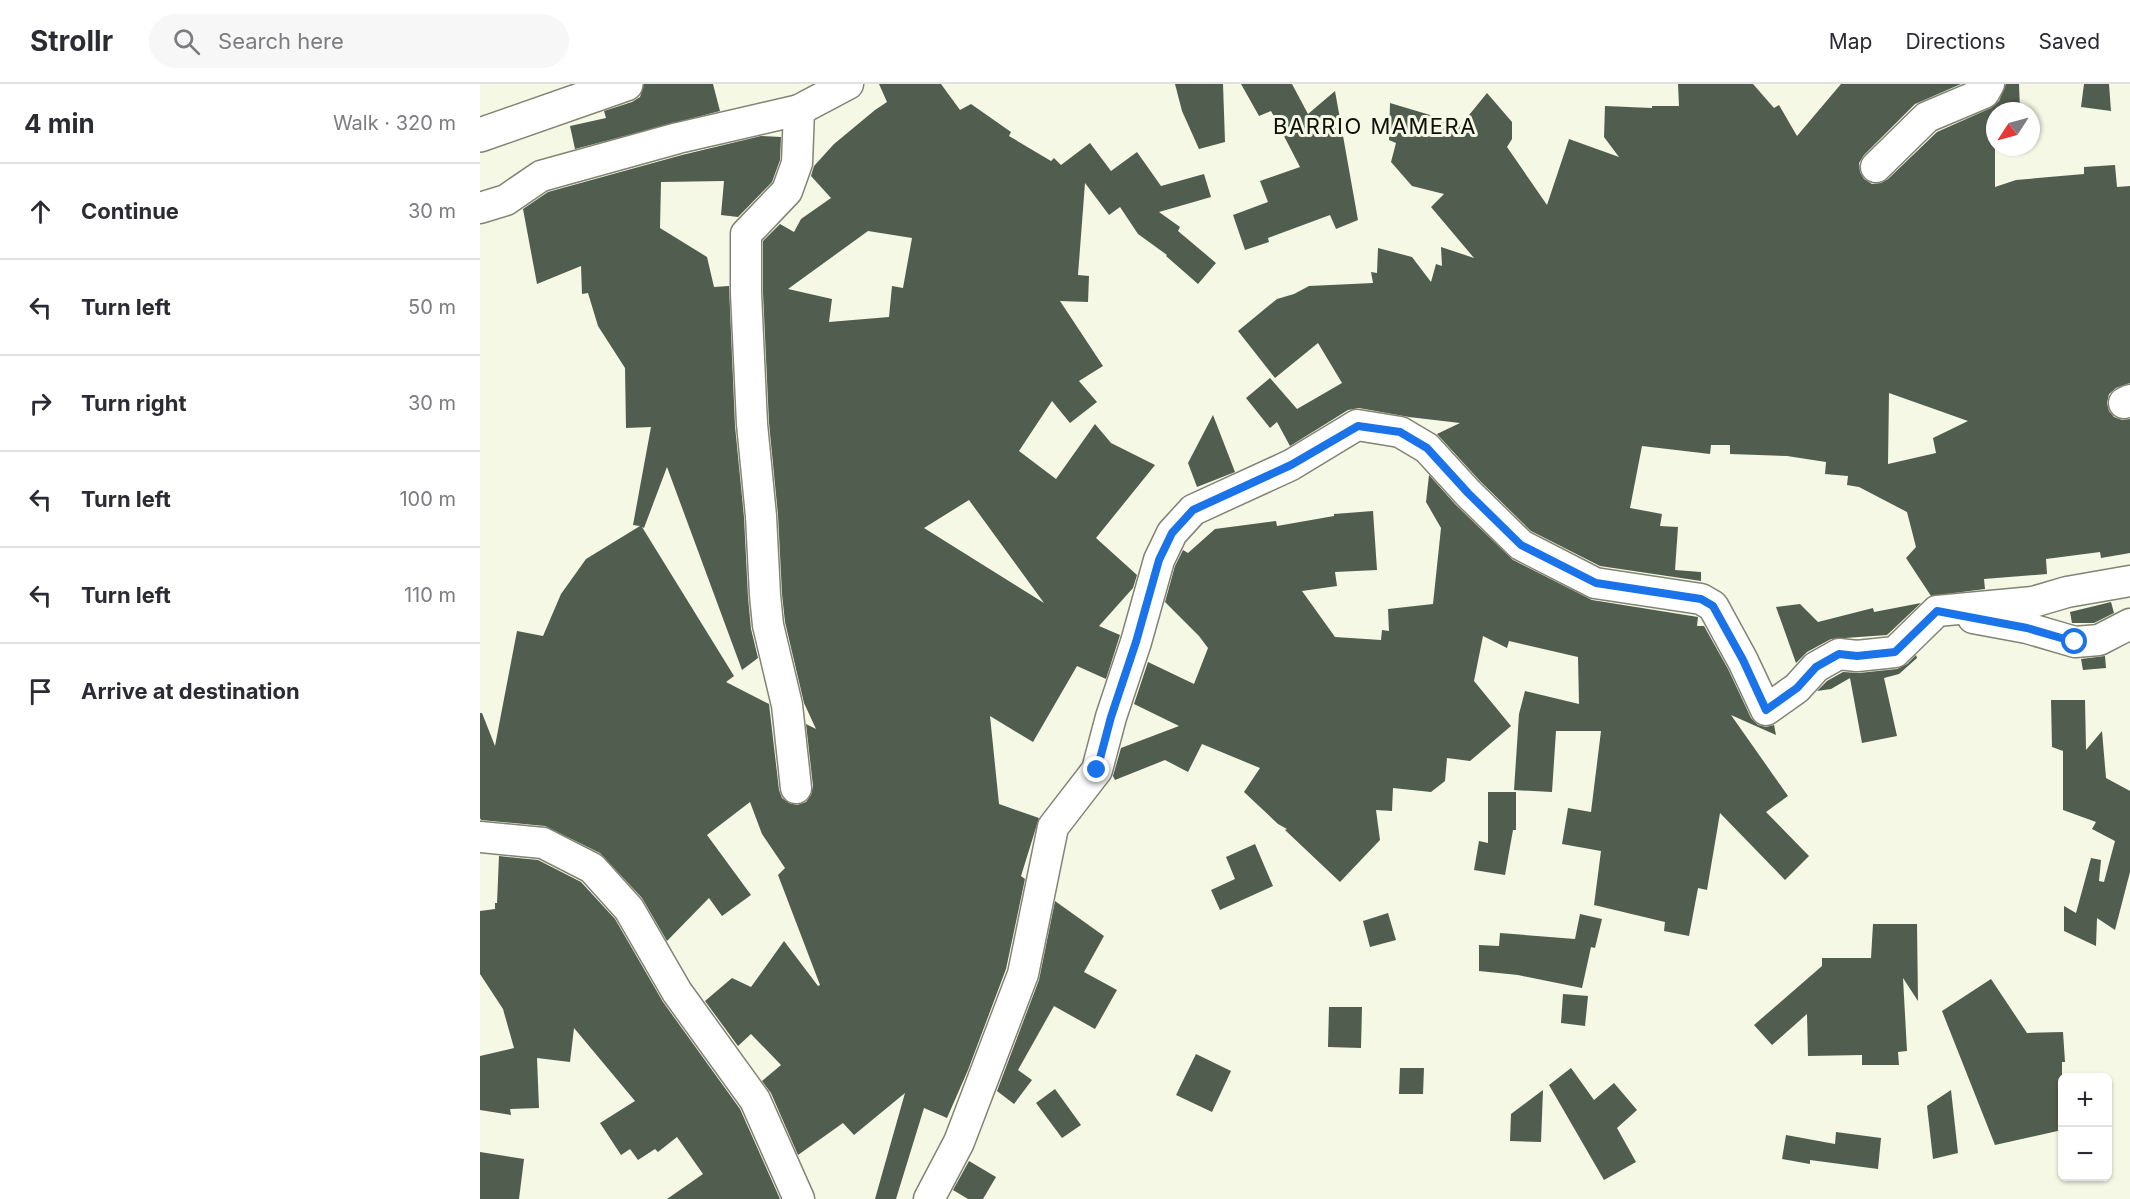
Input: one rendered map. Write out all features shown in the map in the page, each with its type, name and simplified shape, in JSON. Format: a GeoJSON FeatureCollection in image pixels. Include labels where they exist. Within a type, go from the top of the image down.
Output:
{"type":"FeatureCollection","features":[{"type":"Feature","properties":{"kind":"street"},"geometry":{"type":"LineString","coordinates":[[480,135],[626,84]]}},
{"type":"Feature","properties":{"kind":"street"},"geometry":{"type":"LineString","coordinates":[[489,199],[541,176],[678,138],[799,110],[848,84]]}},
{"type":"Feature","properties":{"kind":"street"},"geometry":{"type":"LineString","coordinates":[[1876,167],[1927,117],[1984,93],[1989,84]]}},
{"type":"Feature","properties":{"kind":"street"},"geometry":{"type":"LineString","coordinates":[[796,788],[787,705],[768,625],[765,595],[761,516],[752,424],[746,293],[746,234],[787,191],[797,163],[799,110]]}},
{"type":"Feature","properties":{"kind":"street"},"geometry":{"type":"LineString","coordinates":[[929,1199],[959,1142],[1023,974],[1053,827],[1097,770],[1159,560],[1172,533],[1193,510],[1291,465],[1358,426],[1400,432],[1427,448],[1468,493],[1521,545],[1596,583],[1701,599],[1713,606],[1743,660],[1766,710],[1797,688],[1816,667],[1839,654],[1857,656],[1895,652],[1937,611],[2033,602],[2067,592],[2130,581]]}},
{"type":"Feature","properties":{"kind":"street"},"geometry":{"type":"LineString","coordinates":[[1937,611],[2027,628],[2075,642],[2099,640],[2130,624]]}},
{"type":"Feature","properties":{"kind":"street"},"geometry":{"type":"LineString","coordinates":[[480,837],[543,843],[592,868],[629,909],[677,992],[755,1100],[799,1199]]}},
{"type":"Feature","properties":{"kind":"building"},"geometry":{"type":"Polygon","coordinates":[[[644,84],[713,84],[720,111],[575,149],[570,126],[606,118],[604,111],[640,97],[644,84]]]}},
{"type":"Feature","properties":{"kind":"building"},"geometry":{"type":"Polygon","coordinates":[[[879,84],[941,84],[960,110],[971,104],[1011,132],[1009,136],[1051,161],[1054,158],[1061,165],[1090,143],[1111,171],[1137,152],[1161,186],[1204,174],[1211,197],[1159,212],[1180,227],[1178,231],[1216,263],[1198,284],[1167,255],[1138,234],[1120,207],[1109,215],[1085,183],[1078,275],[1089,276],[1088,302],[1060,301],[1103,366],[1079,381],[1097,402],[1070,423],[1052,401],[1019,451],[1056,479],[1095,424],[1111,443],[1155,465],[1096,538],[1137,575],[1133,588],[1099,626],[1120,635],[1106,679],[1077,666],[1033,742],[990,716],[999,804],[1039,818],[1021,876],[1025,879],[1006,969],[968,1070],[947,1118],[924,1108],[896,1199],[875,1199],[905,1093],[854,1135],[843,1123],[798,1155],[771,1093],[762,1081],[781,1065],[751,1034],[738,1046],[705,1001],[732,978],[751,987],[784,941],[818,986],[820,985],[778,875],[785,868],[762,834],[750,802],[707,835],[751,895],[722,916],[709,898],[667,941],[642,898],[600,853],[545,826],[481,820],[480,713],[482,713],[495,746],[517,631],[543,636],[561,594],[586,559],[640,526],[633,525],[651,427],[626,428],[625,368],[598,326],[588,293],[582,294],[581,266],[537,284],[523,209],[548,192],[761,136],[781,137],[780,160],[772,182],[738,217],[721,215],[724,181],[661,182],[660,228],[707,257],[714,287],[729,286],[735,426],[744,517],[748,597],[751,629],[758,658],[742,670],[667,467],[644,528],[642,527],[734,676],[726,682],[769,704],[779,790],[782,798],[797,805],[806,802],[811,795],[813,786],[806,724],[816,729],[804,703],[785,622],[782,594],[778,515],[769,423],[763,241],[780,224],[794,232],[801,219],[831,198],[811,176],[814,166],[834,144],[887,102],[879,84]],[[868,231],[788,289],[832,299],[829,322],[889,317],[892,286],[903,288],[912,238],[868,231]],[[969,500],[924,528],[1044,603],[969,500]]]}},
{"type":"Feature","properties":{"kind":"building"},"geometry":{"type":"Polygon","coordinates":[[[1175,84],[1223,84],[1225,142],[1199,149],[1182,111],[1175,84]]]}},
{"type":"Feature","properties":{"kind":"building"},"geometry":{"type":"Polygon","coordinates":[[[1241,84],[1292,84],[1308,114],[1335,91],[1358,220],[1336,229],[1330,215],[1268,238],[1269,242],[1245,250],[1233,215],[1268,202],[1260,181],[1300,167],[1271,111],[1259,116],[1241,84]]]}},
{"type":"Feature","properties":{"kind":"building"},"geometry":{"type":"Polygon","coordinates":[[[1678,84],[1753,84],[1774,108],[1779,105],[1797,136],[1841,84],[1961,84],[1915,104],[1864,155],[1859,163],[1864,179],[1872,184],[1881,183],[1937,132],[1986,110],[1986,156],[1995,156],[1995,187],[2016,180],[2084,174],[2084,167],[2115,165],[2117,187],[2130,186],[2130,383],[2116,388],[2109,394],[2107,403],[2114,417],[2122,420],[2130,419],[2130,553],[2101,558],[2100,552],[2046,559],[2047,574],[1984,579],[1985,589],[1931,596],[1906,558],[1916,547],[1907,512],[1859,487],[1847,485],[1848,476],[1825,474],[1826,462],[1787,456],[1730,454],[1730,445],[1711,445],[1710,454],[1642,446],[1630,508],[1662,514],[1660,526],[1678,527],[1675,570],[1701,572],[1701,581],[1600,566],[1531,531],[1480,481],[1437,434],[1460,423],[1359,408],[1348,410],[1290,446],[1277,422],[1270,428],[1246,398],[1270,378],[1297,409],[1342,383],[1318,343],[1275,378],[1238,331],[1277,299],[1309,286],[1373,283],[1371,272],[1377,273],[1378,248],[1412,257],[1431,282],[1436,264],[1442,266],[1441,247],[1474,258],[1431,207],[1444,194],[1412,186],[1391,162],[1396,143],[1389,140],[1390,103],[1450,121],[1456,131],[1487,93],[1512,122],[1512,139],[1507,147],[1547,205],[1569,139],[1619,157],[1604,137],[1605,106],[1652,108],[1652,106],[1679,106],[1678,84]],[[1889,393],[1888,464],[1936,453],[1933,438],[1968,421],[1889,393]]]}},
{"type":"Feature","properties":{"kind":"building"},"geometry":{"type":"Polygon","coordinates":[[[2006,84],[2019,84],[2020,102],[1998,102],[2006,84]]]}},
{"type":"Feature","properties":{"kind":"building"},"geometry":{"type":"Polygon","coordinates":[[[2084,84],[2109,84],[2111,111],[2081,107],[2084,84]]]}},
{"type":"Feature","properties":{"kind":"building"},"geometry":{"type":"Polygon","coordinates":[[[1213,415],[1235,472],[1197,487],[1188,463],[1213,415]]]}},
{"type":"Feature","properties":{"kind":"building"},"geometry":{"type":"Polygon","coordinates":[[[1429,475],[1456,505],[1513,560],[1592,600],[1698,617],[1697,626],[1704,626],[1728,669],[1751,718],[1758,725],[1766,727],[1774,725],[1776,735],[1731,715],[1788,796],[1766,812],[1809,856],[1785,880],[1720,813],[1707,890],[1698,888],[1689,936],[1664,931],[1665,922],[1594,905],[1601,851],[1562,844],[1568,808],[1591,812],[1601,731],[1556,731],[1552,792],[1514,790],[1519,714],[1525,691],[1579,704],[1578,657],[1509,641],[1507,648],[1483,636],[1474,681],[1511,726],[1470,761],[1447,758],[1445,781],[1431,792],[1393,788],[1392,811],[1376,810],[1380,840],[1340,882],[1285,830],[1287,829],[1278,824],[1244,792],[1260,768],[1202,744],[1188,772],[1165,760],[1115,780],[1113,776],[1121,748],[1179,726],[1134,704],[1148,662],[1194,684],[1208,648],[1165,602],[1175,566],[1183,550],[1188,553],[1215,529],[1276,521],[1277,526],[1334,516],[1334,514],[1373,511],[1377,570],[1335,572],[1337,586],[1302,591],[1335,637],[1381,640],[1382,630],[1389,631],[1388,609],[1433,604],[1441,528],[1426,502],[1429,475]]]}},
{"type":"Feature","properties":{"kind":"building"},"geometry":{"type":"Polygon","coordinates":[[[2111,602],[2114,613],[2094,623],[2072,623],[2070,612],[2111,602]]]}},
{"type":"Feature","properties":{"kind":"building"},"geometry":{"type":"Polygon","coordinates":[[[1921,603],[1887,635],[1831,639],[1807,652],[1796,663],[1776,607],[1800,604],[1818,622],[1873,608],[1874,612],[1921,603]]]}},
{"type":"Feature","properties":{"kind":"building"},"geometry":{"type":"Polygon","coordinates":[[[1916,655],[1917,658],[1899,674],[1884,678],[1897,736],[1862,743],[1850,678],[1831,689],[1817,691],[1827,681],[1843,672],[1859,673],[1897,669],[1907,664],[1916,655]]]}},
{"type":"Feature","properties":{"kind":"building"},"geometry":{"type":"Polygon","coordinates":[[[2105,656],[2106,668],[2083,670],[2081,659],[2105,656]]]}},
{"type":"Feature","properties":{"kind":"building"},"geometry":{"type":"Polygon","coordinates":[[[2051,700],[2085,700],[2086,750],[2102,731],[2106,778],[2130,791],[2130,872],[2115,930],[2097,918],[2096,946],[2064,931],[2064,906],[2076,913],[2091,858],[2101,860],[2099,881],[2104,882],[2115,841],[2092,829],[2096,822],[2063,810],[2063,751],[2052,747],[2051,700]]]}},
{"type":"Feature","properties":{"kind":"building"},"geometry":{"type":"Polygon","coordinates":[[[1488,792],[1516,792],[1516,830],[1513,830],[1505,875],[1474,870],[1479,841],[1488,843],[1488,792]]]}},
{"type":"Feature","properties":{"kind":"building"},"geometry":{"type":"Polygon","coordinates":[[[1255,844],[1273,886],[1220,910],[1211,890],[1235,879],[1226,857],[1255,844]]]}},
{"type":"Feature","properties":{"kind":"building"},"geometry":{"type":"Polygon","coordinates":[[[499,856],[538,860],[581,882],[615,919],[663,1002],[740,1109],[780,1199],[667,1199],[703,1174],[677,1137],[658,1152],[655,1149],[638,1160],[630,1149],[621,1155],[600,1123],[635,1101],[574,1028],[570,1062],[537,1058],[539,1108],[510,1109],[511,1115],[480,1110],[480,1056],[514,1048],[503,1009],[480,974],[480,911],[495,909],[499,856]]]}},
{"type":"Feature","properties":{"kind":"building"},"geometry":{"type":"Polygon","coordinates":[[[1055,901],[1104,936],[1084,972],[1117,990],[1095,1029],[1054,1006],[1018,1070],[1032,1080],[1014,1104],[997,1091],[1039,980],[1055,901]]]}},
{"type":"Feature","properties":{"kind":"building"},"geometry":{"type":"Polygon","coordinates":[[[1388,913],[1396,940],[1370,947],[1363,921],[1388,913]]]}},
{"type":"Feature","properties":{"kind":"building"},"geometry":{"type":"Polygon","coordinates":[[[1580,914],[1602,919],[1595,948],[1591,947],[1582,988],[1518,975],[1479,971],[1479,945],[1499,946],[1500,933],[1575,939],[1580,914]]]}},
{"type":"Feature","properties":{"kind":"building"},"geometry":{"type":"Polygon","coordinates":[[[1873,924],[1917,924],[1918,1001],[1903,978],[1907,1051],[1898,1052],[1899,1065],[1862,1065],[1862,1055],[1808,1056],[1807,1014],[1772,1045],[1754,1025],[1822,966],[1822,958],[1871,958],[1873,924]]]}},
{"type":"Feature","properties":{"kind":"building"},"geometry":{"type":"Polygon","coordinates":[[[1991,979],[2027,1033],[2063,1032],[2065,1062],[2062,1062],[2062,1073],[2058,1073],[2058,1131],[1995,1145],[1942,1011],[1991,979]]]}},
{"type":"Feature","properties":{"kind":"building"},"geometry":{"type":"Polygon","coordinates":[[[1563,994],[1588,996],[1585,1026],[1561,1023],[1563,994]]]}},
{"type":"Feature","properties":{"kind":"building"},"geometry":{"type":"Polygon","coordinates":[[[1329,1007],[1362,1007],[1361,1048],[1328,1047],[1329,1007]]]}},
{"type":"Feature","properties":{"kind":"building"},"geometry":{"type":"Polygon","coordinates":[[[1196,1054],[1231,1071],[1212,1112],[1176,1095],[1196,1054]]]}},
{"type":"Feature","properties":{"kind":"building"},"geometry":{"type":"Polygon","coordinates":[[[1400,1068],[1424,1068],[1423,1094],[1399,1094],[1400,1068]]]}},
{"type":"Feature","properties":{"kind":"building"},"geometry":{"type":"Polygon","coordinates":[[[1571,1068],[1594,1100],[1614,1083],[1637,1110],[1617,1128],[1636,1162],[1604,1180],[1549,1085],[1571,1068]]]}},
{"type":"Feature","properties":{"kind":"building"},"geometry":{"type":"Polygon","coordinates":[[[1055,1089],[1081,1125],[1062,1138],[1036,1103],[1055,1089]]]}},
{"type":"Feature","properties":{"kind":"building"},"geometry":{"type":"Polygon","coordinates":[[[1543,1090],[1541,1142],[1510,1141],[1511,1114],[1543,1090]]]}},
{"type":"Feature","properties":{"kind":"building"},"geometry":{"type":"Polygon","coordinates":[[[1951,1090],[1958,1153],[1933,1159],[1927,1106],[1951,1090]]]}},
{"type":"Feature","properties":{"kind":"building"},"geometry":{"type":"Polygon","coordinates":[[[1836,1132],[1881,1138],[1878,1169],[1810,1160],[1810,1164],[1782,1159],[1786,1135],[1835,1144],[1836,1132]]]}},
{"type":"Feature","properties":{"kind":"building"},"geometry":{"type":"Polygon","coordinates":[[[480,1152],[524,1159],[519,1199],[480,1199],[480,1152]]]}},
{"type":"Feature","properties":{"kind":"building"},"geometry":{"type":"Polygon","coordinates":[[[969,1161],[996,1177],[983,1199],[968,1199],[953,1190],[969,1161]]]}},
{"type":"Feature","properties":{"kind":"district","name":"BARRIO MAMERA"},"geometry":{"type":"Point","coordinates":[1375,126]}},
{"type":"Feature","properties":{"kind":"route"},"geometry":{"type":"LineString","coordinates":[[1097,770],[1159,560],[1172,533],[1193,510],[1291,465],[1358,426],[1400,432],[1427,448],[1448,468],[1468,493],[1521,545],[1596,583],[1701,599],[1713,606],[1743,660],[1766,710],[1797,688],[1816,667],[1839,654],[1857,656],[1895,652],[1937,611],[2027,628],[2075,642]]}}]}
